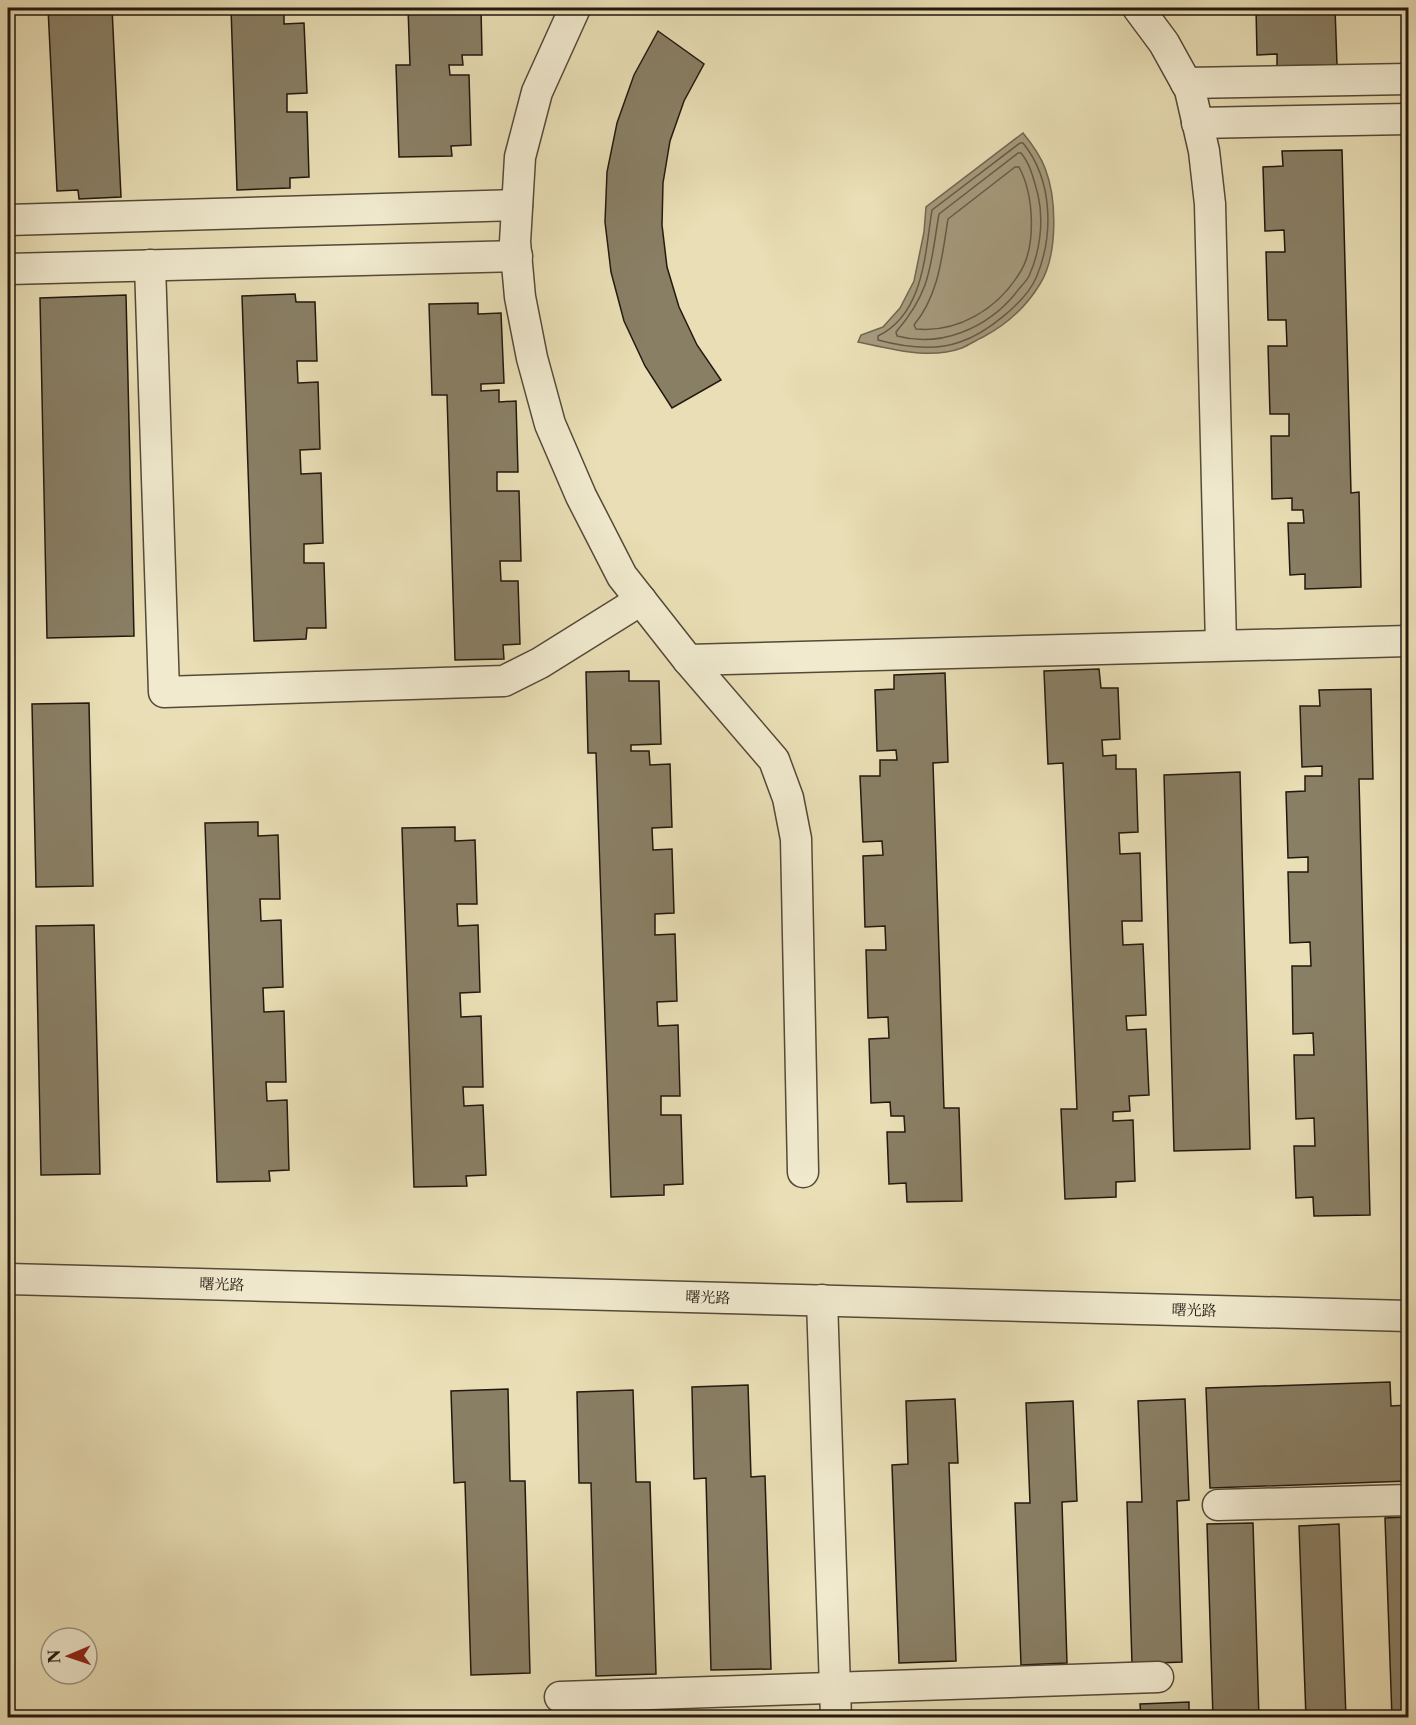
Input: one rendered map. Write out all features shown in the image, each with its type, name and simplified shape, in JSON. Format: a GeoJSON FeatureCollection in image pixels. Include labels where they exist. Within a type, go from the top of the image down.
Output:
{"type":"FeatureCollection","features":[{"type":"Feature","properties":{"kind":"street"},"geometry":{"type":"LineString","coordinates":[[575,8],[537,92],[520,157],[515,242],[520,297],[532,358],[550,424],[580,496],[622,576],[688,660],[774,760],[788,798],[796,839],[803,1172]]}},
{"type":"Feature","properties":{"kind":"street"},"geometry":{"type":"LineString","coordinates":[[1138,8],[1164,43],[1190,90],[1204,151],[1209,204],[1221,645]]}},
{"type":"Feature","properties":{"kind":"street"},"geometry":{"type":"LineString","coordinates":[[1186,83],[1408,79]]}},
{"type":"Feature","properties":{"kind":"street"},"geometry":{"type":"LineString","coordinates":[[1197,123],[1408,120]]}},
{"type":"Feature","properties":{"kind":"street"},"geometry":{"type":"LineString","coordinates":[[8,220],[517,205]]}},
{"type":"Feature","properties":{"kind":"street"},"geometry":{"type":"LineString","coordinates":[[8,269],[516,256]]}},
{"type":"Feature","properties":{"kind":"street"},"geometry":{"type":"LineString","coordinates":[[150,265],[164,692],[504,681],[540,663],[641,600]]}},
{"type":"Feature","properties":{"kind":"street"},"geometry":{"type":"LineString","coordinates":[[688,660],[1408,640]]}},
{"type":"Feature","properties":{"kind":"street","name":"曙光路"},"geometry":{"type":"LineString","coordinates":[[8,1279],[1408,1316]]}},
{"type":"Feature","properties":{"kind":"street"},"geometry":{"type":"LineString","coordinates":[[822,1300],[836,1718]]}},
{"type":"Feature","properties":{"kind":"street"},"geometry":{"type":"LineString","coordinates":[[1218,1505],[1408,1500]]}},
{"type":"Feature","properties":{"kind":"street"},"geometry":{"type":"LineString","coordinates":[[560,1697],[1158,1677]]}},
{"type":"Feature","properties":{"kind":"water"},"geometry":{"type":"Polygon","coordinates":[[[1023,133],[1036,150],[1045,168],[1052,195],[1054,227],[1053,243],[1046,272],[1028,300],[1007,321],[962,348],[923,353],[858,342],[861,335],[883,327],[900,308],[914,281],[924,232],[926,207],[1023,133]]]}},
{"type":"Feature","properties":{"kind":"building"},"geometry":{"type":"Polygon","coordinates":[[[48,8],[112,8],[121,197],[79,199],[78,190],[57,191],[48,8]]]}},
{"type":"Feature","properties":{"kind":"building"},"geometry":{"type":"Polygon","coordinates":[[[231,8],[284,8],[284,24],[304,23],[307,93],[287,94],[287,112],[307,112],[309,177],[290,178],[290,188],[237,190],[231,8]]]}},
{"type":"Feature","properties":{"kind":"building"},"geometry":{"type":"Polygon","coordinates":[[[408,8],[481,8],[482,55],[462,55],[463,65],[449,65],[450,75],[469,75],[471,145],[451,146],[452,156],[399,157],[396,65],[410,65],[408,8]]]}},
{"type":"Feature","properties":{"kind":"building"},"geometry":{"type":"Polygon","coordinates":[[[1256,8],[1335,8],[1337,65],[1277,66],[1277,54],[1257,55],[1256,8]]]}},
{"type":"Feature","properties":{"kind":"building"},"geometry":{"type":"Polygon","coordinates":[[[658,31],[704,64],[684,101],[670,141],[663,183],[662,225],[667,267],[679,307],[697,345],[721,380],[672,408],[645,366],[624,321],[611,272],[605,222],[607,172],[617,123],[634,75],[658,31]]]}},
{"type":"Feature","properties":{"kind":"building"},"geometry":{"type":"Polygon","coordinates":[[[1342,150],[1351,493],[1359,492],[1361,587],[1305,589],[1305,574],[1290,575],[1288,523],[1304,523],[1303,510],[1292,510],[1292,498],[1272,499],[1271,436],[1289,436],[1289,414],[1270,414],[1268,346],[1287,346],[1286,320],[1268,320],[1266,252],[1285,252],[1284,230],[1265,231],[1263,167],[1283,166],[1282,151],[1342,150]]]}},
{"type":"Feature","properties":{"kind":"building"},"geometry":{"type":"Polygon","coordinates":[[[295,294],[296,302],[315,302],[317,361],[297,361],[298,383],[318,382],[320,449],[300,450],[301,474],[321,473],[323,543],[304,544],[304,563],[324,563],[326,628],[307,628],[306,639],[254,641],[242,296],[295,294]]]}},
{"type":"Feature","properties":{"kind":"building"},"geometry":{"type":"Polygon","coordinates":[[[126,295],[134,636],[47,638],[40,298],[126,295]]]}},
{"type":"Feature","properties":{"kind":"building"},"geometry":{"type":"Polygon","coordinates":[[[478,303],[478,314],[501,313],[504,383],[481,384],[481,391],[499,390],[499,402],[516,401],[518,472],[497,472],[497,491],[519,491],[521,561],[500,561],[501,581],[518,581],[520,644],[503,645],[504,659],[455,660],[447,395],[432,395],[429,304],[478,303]]]}},
{"type":"Feature","properties":{"kind":"building"},"geometry":{"type":"Polygon","coordinates":[[[1099,669],[1101,688],[1118,688],[1120,739],[1102,740],[1103,756],[1116,755],[1116,769],[1136,769],[1138,832],[1119,833],[1120,854],[1140,853],[1142,921],[1122,921],[1123,945],[1143,944],[1146,1015],[1126,1016],[1127,1030],[1146,1029],[1149,1095],[1129,1096],[1130,1111],[1113,1112],[1113,1121],[1133,1120],[1135,1181],[1116,1182],[1116,1197],[1065,1199],[1061,1109],[1077,1109],[1063,763],[1048,764],[1044,671],[1099,669]]]}},
{"type":"Feature","properties":{"kind":"building"},"geometry":{"type":"Polygon","coordinates":[[[629,671],[629,681],[659,681],[661,744],[631,745],[631,751],[649,751],[650,765],[670,764],[672,827],[652,828],[653,850],[672,849],[674,913],[655,914],[655,935],[675,934],[677,1001],[657,1002],[658,1026],[678,1025],[680,1096],[661,1096],[661,1115],[681,1115],[683,1184],[664,1185],[664,1195],[611,1197],[596,753],[588,753],[586,672],[629,671]]]}},
{"type":"Feature","properties":{"kind":"building"},"geometry":{"type":"Polygon","coordinates":[[[945,673],[948,762],[933,763],[944,1108],[959,1108],[962,1201],[907,1202],[906,1183],[889,1184],[887,1132],[905,1132],[904,1116],[891,1116],[890,1102],[871,1103],[869,1039],[889,1038],[888,1017],[868,1018],[866,950],[886,950],[885,926],[865,927],[863,856],[883,855],[882,841],[863,842],[860,776],[880,776],[880,760],[897,760],[896,750],[877,751],[875,690],[894,689],[894,675],[945,673]]]}},
{"type":"Feature","properties":{"kind":"building"},"geometry":{"type":"Polygon","coordinates":[[[1371,689],[1373,779],[1359,779],[1370,1215],[1314,1216],[1313,1197],[1296,1198],[1294,1146],[1315,1146],[1314,1118],[1296,1119],[1294,1055],[1314,1055],[1313,1033],[1293,1034],[1292,966],[1311,966],[1310,942],[1290,943],[1288,872],[1308,872],[1308,857],[1288,858],[1286,792],[1305,791],[1305,776],[1322,776],[1322,766],[1302,767],[1300,706],[1320,706],[1319,690],[1371,689]]]}},
{"type":"Feature","properties":{"kind":"building"},"geometry":{"type":"Polygon","coordinates":[[[89,703],[93,886],[36,887],[32,704],[89,703]]]}},
{"type":"Feature","properties":{"kind":"building"},"geometry":{"type":"Polygon","coordinates":[[[1240,772],[1250,1149],[1174,1151],[1164,775],[1240,772]]]}},
{"type":"Feature","properties":{"kind":"building"},"geometry":{"type":"Polygon","coordinates":[[[258,822],[258,836],[278,835],[280,899],[260,899],[261,921],[281,920],[283,987],[263,988],[264,1012],[284,1011],[286,1082],[266,1082],[267,1101],[287,1100],[289,1170],[269,1171],[270,1181],[217,1182],[205,823],[258,822]]]}},
{"type":"Feature","properties":{"kind":"building"},"geometry":{"type":"Polygon","coordinates":[[[455,827],[455,841],[475,840],[477,904],[457,904],[458,926],[478,925],[480,992],[460,993],[461,1017],[481,1016],[483,1087],[463,1087],[464,1106],[483,1105],[486,1175],[466,1176],[467,1186],[414,1187],[402,828],[455,827]]]}},
{"type":"Feature","properties":{"kind":"building"},"geometry":{"type":"Polygon","coordinates":[[[94,925],[100,1174],[41,1175],[36,926],[94,925]]]}},
{"type":"Feature","properties":{"kind":"building"},"geometry":{"type":"Polygon","coordinates":[[[1390,1382],[1391,1406],[1408,1405],[1408,1481],[1210,1488],[1206,1388],[1390,1382]]]}},
{"type":"Feature","properties":{"kind":"building"},"geometry":{"type":"Polygon","coordinates":[[[748,1385],[751,1477],[765,1476],[771,1669],[711,1670],[706,1478],[694,1479],[692,1387],[748,1385]]]}},
{"type":"Feature","properties":{"kind":"building"},"geometry":{"type":"Polygon","coordinates":[[[508,1389],[510,1481],[525,1481],[530,1673],[471,1675],[465,1482],[454,1483],[451,1391],[508,1389]]]}},
{"type":"Feature","properties":{"kind":"building"},"geometry":{"type":"Polygon","coordinates":[[[633,1390],[636,1482],[650,1482],[656,1674],[596,1676],[591,1483],[579,1483],[577,1392],[633,1390]]]}},
{"type":"Feature","properties":{"kind":"building"},"geometry":{"type":"Polygon","coordinates":[[[955,1399],[958,1463],[949,1463],[956,1661],[899,1663],[892,1465],[908,1464],[906,1401],[955,1399]]]}},
{"type":"Feature","properties":{"kind":"building"},"geometry":{"type":"Polygon","coordinates":[[[1185,1399],[1189,1500],[1177,1501],[1182,1662],[1132,1664],[1127,1502],[1142,1502],[1138,1401],[1185,1399]]]}},
{"type":"Feature","properties":{"kind":"building"},"geometry":{"type":"Polygon","coordinates":[[[1073,1401],[1077,1501],[1062,1502],[1067,1663],[1021,1665],[1015,1503],[1030,1503],[1026,1403],[1073,1401]]]}},
{"type":"Feature","properties":{"kind":"building"},"geometry":{"type":"Polygon","coordinates":[[[1408,1517],[1408,1718],[1392,1718],[1385,1518],[1408,1517]]]}},
{"type":"Feature","properties":{"kind":"building"},"geometry":{"type":"Polygon","coordinates":[[[1253,1523],[1259,1718],[1213,1718],[1207,1524],[1253,1523]]]}},
{"type":"Feature","properties":{"kind":"building"},"geometry":{"type":"Polygon","coordinates":[[[1339,1524],[1346,1718],[1306,1718],[1299,1526],[1339,1524]]]}},
{"type":"Feature","properties":{"kind":"building"},"geometry":{"type":"Polygon","coordinates":[[[1189,1702],[1189,1718],[1141,1718],[1140,1704],[1189,1702]]]}},
{"type":"Feature","properties":{"kind":"building"},"geometry":{"type":"Polygon","coordinates":[[[531,1711],[532,1718],[471,1718],[471,1712],[531,1711]]]}}]}
